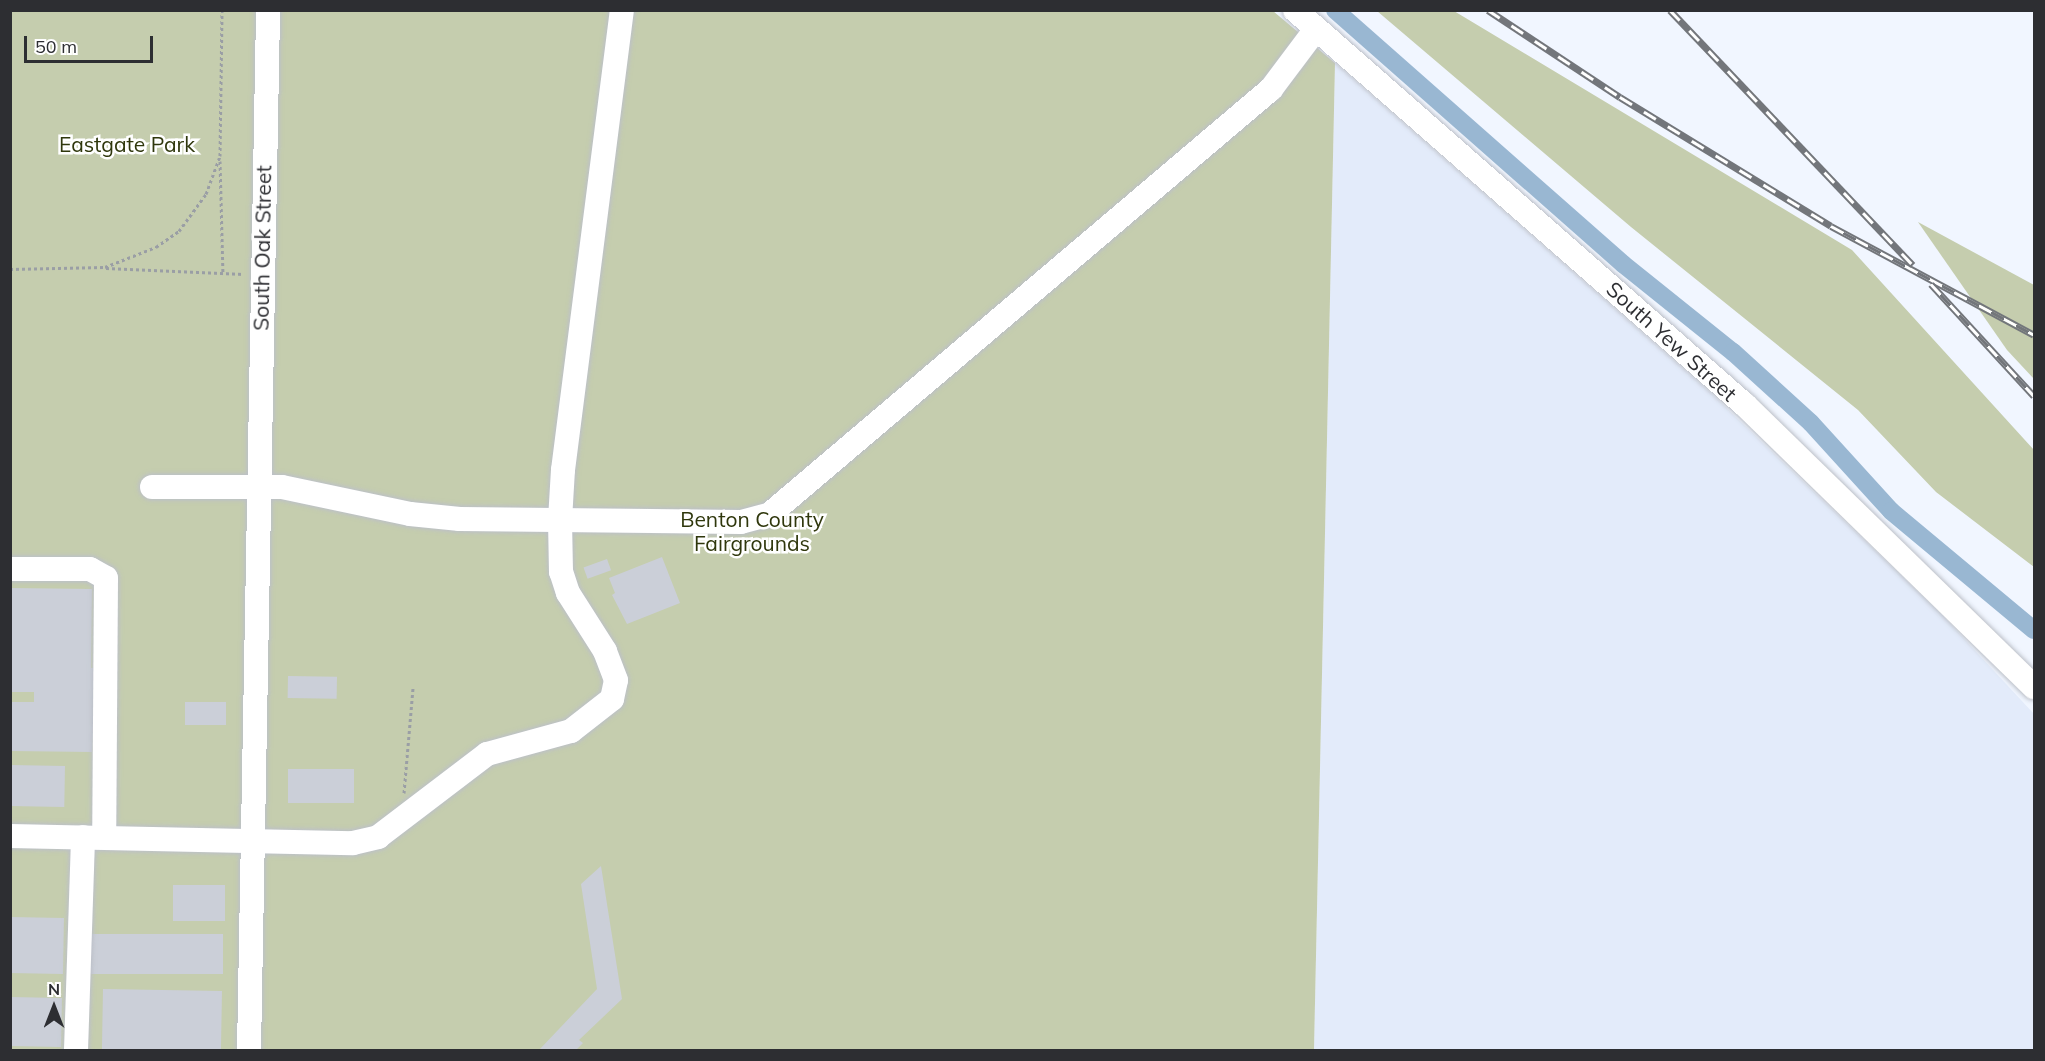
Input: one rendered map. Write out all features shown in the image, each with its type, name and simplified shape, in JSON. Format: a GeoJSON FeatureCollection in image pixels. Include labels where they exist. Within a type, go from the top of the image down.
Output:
{"type":"FeatureCollection","features":[{"type":"Feature","properties":{"kind":"street","name":"South Oak Street"},"geometry":{"type":"LineString","coordinates":[[249,1050],[267,10]]}},
{"type":"Feature","properties":{"kind":"street"},"geometry":{"type":"LineString","coordinates":[[10,836],[252,839],[353,843],[378,837],[487,754],[571,731],[612,699],[616,680],[605,651],[568,592],[561,572],[560,520],[563,470],[622,10]]}},
{"type":"Feature","properties":{"kind":"street","name":"South Yew Street"},"geometry":{"type":"LineString","coordinates":[[1295,10],[1745,405],[2034,687]]}},
{"type":"Feature","properties":{"kind":"street"},"geometry":{"type":"LineString","coordinates":[[152,487],[257,486],[308,491],[410,514],[560,520],[741,522],[770,514],[1271,89],[1316,29]]}},
{"type":"Feature","properties":{"kind":"street"},"geometry":{"type":"LineString","coordinates":[[10,568],[90,569],[106,578],[94,837],[76,1050]]}},
{"type":"Feature","properties":{"kind":"path"},"geometry":{"type":"LineString","coordinates":[[222,10],[220,156],[223,273]]}},
{"type":"Feature","properties":{"kind":"path"},"geometry":{"type":"LineString","coordinates":[[105,267],[156,247],[179,231],[206,194],[220,156]]}},
{"type":"Feature","properties":{"kind":"path"},"geometry":{"type":"LineString","coordinates":[[10,269],[105,267],[261,273]]}},
{"type":"Feature","properties":{"kind":"path"},"geometry":{"type":"LineString","coordinates":[[401,819],[413,687]]}},
{"type":"Feature","properties":{"kind":"shaded area"},"geometry":{"type":"Polygon","coordinates":[[[1335,63],[1714,396],[1942,615],[2034,714],[2034,1050],[1314,1050],[1335,63]]]}},
{"type":"Feature","properties":{"kind":"green space","name":"Benton County Fairgrounds"},"geometry":{"type":"Polygon","coordinates":[[[10,11],[1273,11],[1335,63],[1314,1050],[11,1050],[10,11]]]}},
{"type":"Feature","properties":{"kind":"green space"},"geometry":{"type":"Polygon","coordinates":[[[1377,11],[1454,11],[1852,250],[2034,450],[2034,567],[1936,492],[1858,410],[1631,227],[1377,11]]]}},
{"type":"Feature","properties":{"kind":"green space"},"geometry":{"type":"Polygon","coordinates":[[[1918,222],[2034,285],[2034,379],[2007,350],[1918,222]]]}},
{"type":"Feature","properties":{"kind":"building"},"geometry":{"type":"Polygon","coordinates":[[[662,557],[680,603],[627,624],[612,595],[615,593],[609,578],[662,557]]]}},
{"type":"Feature","properties":{"kind":"building"},"geometry":{"type":"Polygon","coordinates":[[[607,559],[611,570],[588,579],[584,568],[607,559]]]}},
{"type":"Feature","properties":{"kind":"building"},"geometry":{"type":"Polygon","coordinates":[[[10,588],[92,589],[91,668],[97,668],[92,752],[10,751],[10,702],[34,702],[34,692],[10,692],[10,588]]]}},
{"type":"Feature","properties":{"kind":"building"},"geometry":{"type":"Polygon","coordinates":[[[288,676],[337,677],[337,699],[288,698],[288,676]]]}},
{"type":"Feature","properties":{"kind":"building"},"geometry":{"type":"Polygon","coordinates":[[[185,702],[226,702],[226,725],[185,725],[185,702]]]}},
{"type":"Feature","properties":{"kind":"building"},"geometry":{"type":"Polygon","coordinates":[[[10,765],[65,766],[64,807],[10,806],[10,765]]]}},
{"type":"Feature","properties":{"kind":"building"},"geometry":{"type":"Polygon","coordinates":[[[288,769],[354,769],[354,803],[288,803],[288,769]]]}},
{"type":"Feature","properties":{"kind":"building"},"geometry":{"type":"Polygon","coordinates":[[[601,866],[622,999],[579,1040],[583,1043],[576,1050],[539,1050],[597,989],[581,884],[601,866]]]}},
{"type":"Feature","properties":{"kind":"building"},"geometry":{"type":"Polygon","coordinates":[[[173,885],[225,885],[225,921],[173,921],[173,885]]]}},
{"type":"Feature","properties":{"kind":"building"},"geometry":{"type":"Polygon","coordinates":[[[10,917],[64,918],[63,974],[10,973],[10,917]]]}},
{"type":"Feature","properties":{"kind":"building"},"geometry":{"type":"Polygon","coordinates":[[[90,934],[223,934],[223,974],[90,974],[90,934]]]}},
{"type":"Feature","properties":{"kind":"building"},"geometry":{"type":"Polygon","coordinates":[[[103,989],[222,991],[221,1050],[102,1050],[103,989]]]}},
{"type":"Feature","properties":{"kind":"building"},"geometry":{"type":"Polygon","coordinates":[[[10,997],[62,998],[61,1047],[10,1046],[10,997]]]}},
{"type":"Feature","properties":{"kind":"waterway"},"geometry":{"type":"LineString","coordinates":[[1335,10],[1623,264],[1733,352],[1811,423],[1891,511],[2034,630]]}},
{"type":"Feature","properties":{"kind":"railway"},"geometry":{"type":"LineString","coordinates":[[1488,10],[1620,97],[1831,226],[2034,335]]}},
{"type":"Feature","properties":{"kind":"railway"},"geometry":{"type":"LineString","coordinates":[[1670,10],[1913,265]]}},
{"type":"Feature","properties":{"kind":"railway"},"geometry":{"type":"LineString","coordinates":[[1931,284],[2034,396]]}},
{"type":"Feature","properties":{"kind":"park label","name":"Eastgate Park"},"geometry":{"type":"Point","coordinates":[127,144]}}]}
